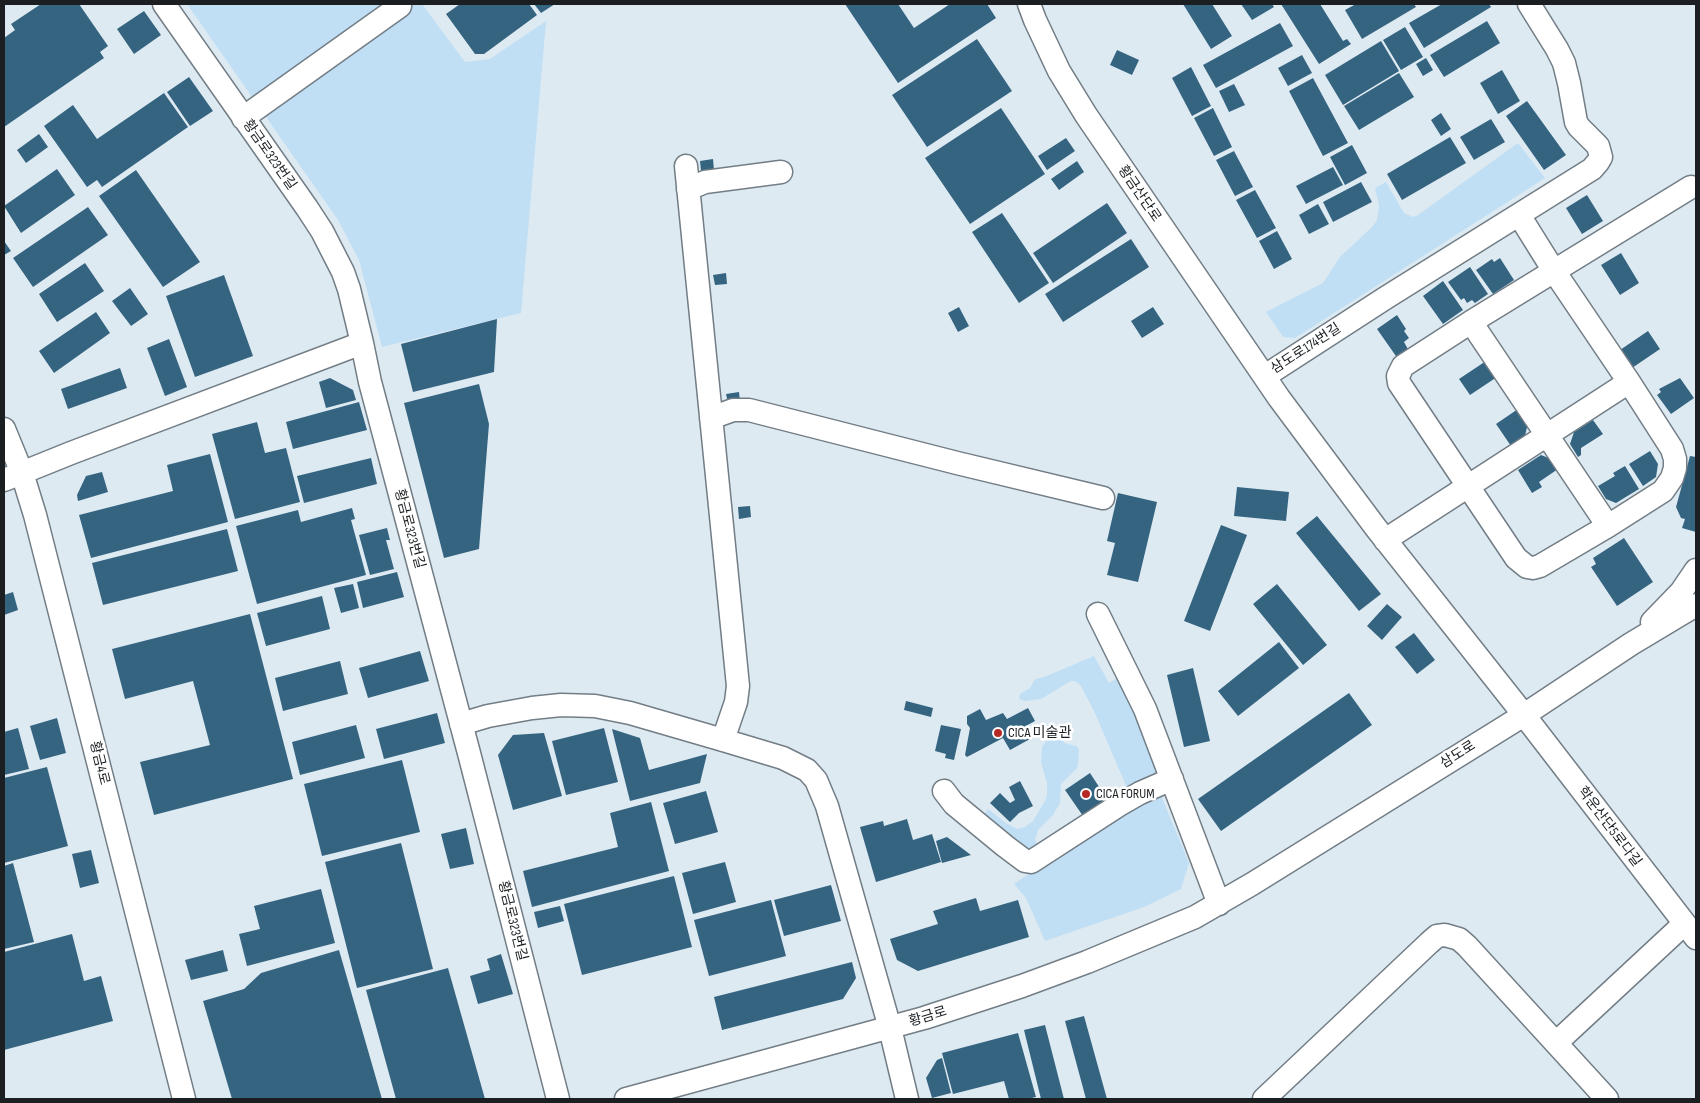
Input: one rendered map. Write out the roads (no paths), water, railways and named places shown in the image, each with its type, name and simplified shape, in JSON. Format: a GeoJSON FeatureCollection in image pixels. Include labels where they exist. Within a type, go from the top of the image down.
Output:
{"type":"FeatureCollection","features":[{"type":"Feature","properties":{"kind":"street","name":"황금로323번길"},"geometry":{"type":"LineString","coordinates":[[164,4],[307,208],[336,255],[349,289],[370,382],[558,1099]]}},
{"type":"Feature","properties":{"kind":"street","name":"황금산단로"},"geometry":{"type":"LineString","coordinates":[[1029,4],[1059,71],[1086,115],[1265,376]]}},
{"type":"Feature","properties":{"kind":"street","name":"삼도로174번길"},"geometry":{"type":"LineString","coordinates":[[1524,715],[1385,540],[1279,398],[1265,376],[1592,169],[1598,162],[1601,157],[1594,141],[1576,122],[1564,63],[1528,4]]}},
{"type":"Feature","properties":{"kind":"street"},"geometry":{"type":"LineString","coordinates":[[243,118],[400,6]]}},
{"type":"Feature","properties":{"kind":"street"},"geometry":{"type":"LineString","coordinates":[[686,166],[738,686],[736,702],[723,740]]}},
{"type":"Feature","properties":{"kind":"street"},"geometry":{"type":"LineString","coordinates":[[688,189],[705,182],[781,172]]}},
{"type":"Feature","properties":{"kind":"street"},"geometry":{"type":"LineString","coordinates":[[1519,215],[1554,271],[1672,449],[1675,459],[1672,478],[1663,491],[1545,564],[1533,568],[1527,567],[1516,558],[1469,485],[1399,383],[1398,376],[1403,366],[1471,322],[1554,271],[1690,187]]}},
{"type":"Feature","properties":{"kind":"street"},"geometry":{"type":"LineString","coordinates":[[1471,322],[1608,526]]}},
{"type":"Feature","properties":{"kind":"street"},"geometry":{"type":"LineString","coordinates":[[13,477],[70,453],[362,343]]}},
{"type":"Feature","properties":{"kind":"street"},"geometry":{"type":"LineString","coordinates":[[1385,540],[1629,382]]}},
{"type":"Feature","properties":{"kind":"street"},"geometry":{"type":"LineString","coordinates":[[711,418],[733,410],[748,410],[1104,498]]}},
{"type":"Feature","properties":{"kind":"street","name":"황금4로"},"geometry":{"type":"LineString","coordinates":[[4,429],[13,477],[35,515],[184,1099]]}},
{"type":"Feature","properties":{"kind":"street"},"geometry":{"type":"LineString","coordinates":[[1631,644],[1681,592],[1696,570]]}},
{"type":"Feature","properties":{"kind":"street","name":"삼도로"},"geometry":{"type":"LineString","coordinates":[[1219,904],[1524,715],[1631,644],[1696,605]]}},
{"type":"Feature","properties":{"kind":"street"},"geometry":{"type":"LineString","coordinates":[[1098,614],[1135,687],[1219,904]]}},
{"type":"Feature","properties":{"kind":"street"},"geometry":{"type":"LineString","coordinates":[[461,724],[488,716],[532,708],[561,705],[595,706],[630,713],[723,740],[796,764],[807,770],[816,780],[827,806],[890,1028],[907,1099]]}},
{"type":"Feature","properties":{"kind":"street","name":"학운산단5로다길"},"geometry":{"type":"LineString","coordinates":[[1524,715],[1690,931]]}},
{"type":"Feature","properties":{"kind":"street"},"geometry":{"type":"LineString","coordinates":[[944,791],[954,804],[1005,846],[1024,861],[1031,862],[1140,793],[1172,779]]}},
{"type":"Feature","properties":{"kind":"street","name":"황금로"},"geometry":{"type":"LineString","coordinates":[[626,1099],[890,1028],[1022,986],[1087,962],[1195,917],[1219,904]]}},
{"type":"Feature","properties":{"kind":"street"},"geometry":{"type":"LineString","coordinates":[[1556,1043],[1690,931]]}},
{"type":"Feature","properties":{"kind":"street"},"geometry":{"type":"LineString","coordinates":[[1264,1099],[1429,943],[1437,936],[1445,935],[1459,939],[1467,946],[1607,1099]]}},
{"type":"Feature","properties":{"kind":"place","name":"CICA 미술관"},"geometry":{"type":"Point","coordinates":[998,733]}},
{"type":"Feature","properties":{"kind":"place","name":"CICA FORUM"},"geometry":{"type":"Point","coordinates":[1086,794]}}]}
